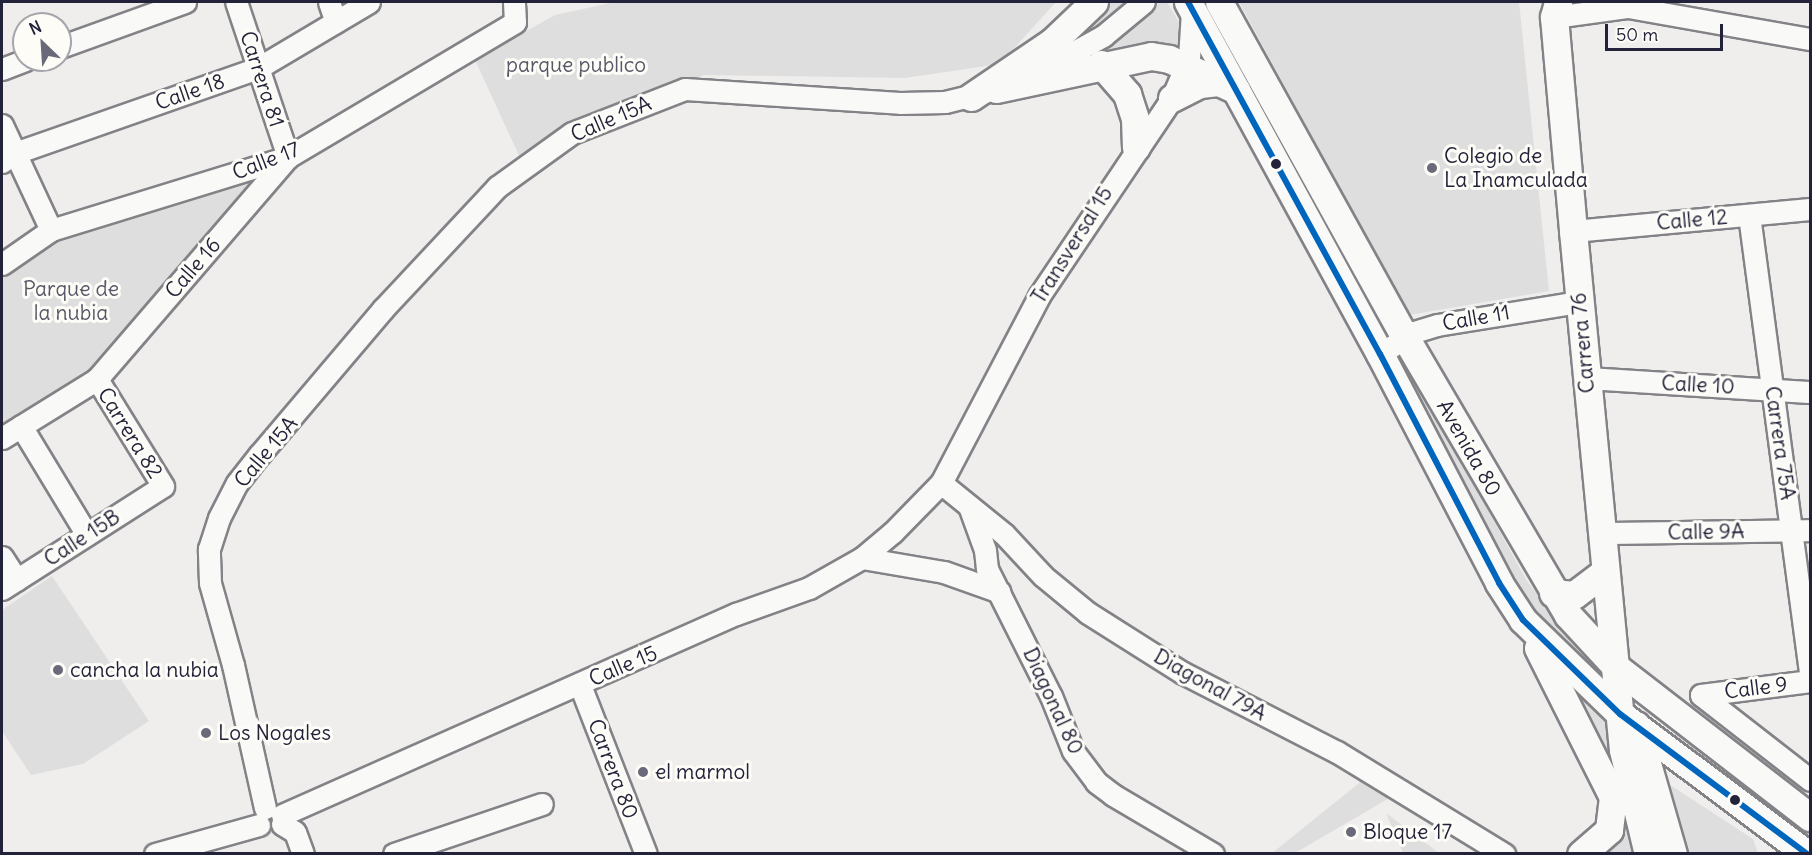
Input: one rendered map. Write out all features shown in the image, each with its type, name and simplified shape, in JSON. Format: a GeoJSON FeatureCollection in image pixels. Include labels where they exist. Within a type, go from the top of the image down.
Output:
{"type":"FeatureCollection","features":[{"type":"Feature","properties":{"kind":"main road"},"geometry":{"type":"LineString","coordinates":[[971,97],[1052,42],[1094,2]]}},
{"type":"Feature","properties":{"kind":"main road","name":"Avenida 80"},"geometry":{"type":"LineString","coordinates":[[1219,2],[1405,337],[1553,593],[1584,634],[1617,668],[1810,817]]}},
{"type":"Feature","properties":{"kind":"main road","name":"Avenida 80"},"geometry":{"type":"LineString","coordinates":[[1190,5],[1227,86],[1380,354],[1499,583],[1523,620],[1629,721],[1807,854]]}},
{"type":"Feature","properties":{"kind":"main road","name":"Carrera 76"},"geometry":{"type":"LineString","coordinates":[[1553,7],[1601,533],[1617,668],[1629,721],[1673,854]]}},
{"type":"Feature","properties":{"kind":"main road"},"geometry":{"type":"LineString","coordinates":[[996,89],[1101,64],[1159,57],[1227,86]]}},
{"type":"Feature","properties":{"kind":"main road"},"geometry":{"type":"LineString","coordinates":[[1101,64],[1127,94],[1135,119],[1136,147]]}},
{"type":"Feature","properties":{"kind":"main road"},"geometry":{"type":"LineString","coordinates":[[1172,98],[1200,84],[1227,86]]}},
{"type":"Feature","properties":{"kind":"main road"},"geometry":{"type":"LineString","coordinates":[[1553,593],[1574,595],[1605,572]]}},
{"type":"Feature","properties":{"kind":"main road"},"geometry":{"type":"LineString","coordinates":[[1523,620],[1613,797],[1609,830],[1581,854]]}},
{"type":"Feature","properties":{"kind":"main road","name":"Carrera 76"},"geometry":{"type":"LineString","coordinates":[[1629,721],[1623,750],[1648,854]]}},
{"type":"Feature","properties":{"kind":"main road"},"geometry":{"type":"LineString","coordinates":[[1764,822],[1769,854]]}},
{"type":"Feature","properties":{"kind":"street"},"geometry":{"type":"LineString","coordinates":[[72,43],[185,2]]}},
{"type":"Feature","properties":{"kind":"street","name":"Carrera 81"},"geometry":{"type":"LineString","coordinates":[[236,2],[288,157]]}},
{"type":"Feature","properties":{"kind":"street"},"geometry":{"type":"LineString","coordinates":[[329,2],[336,22]]}},
{"type":"Feature","properties":{"kind":"street","name":"Calle 18"},"geometry":{"type":"LineString","coordinates":[[8,158],[258,68],[369,2]]}},
{"type":"Feature","properties":{"kind":"street","name":"Calle 15A"},"geometry":{"type":"LineString","coordinates":[[272,818],[208,575],[209,549],[219,518],[237,483],[260,454],[403,287],[497,187],[572,133],[692,88],[830,102],[922,104],[971,97],[996,89],[1086,47],[1144,2]]}},
{"type":"Feature","properties":{"kind":"street","name":"Transversal 15"},"geometry":{"type":"LineString","coordinates":[[941,483],[1039,296],[1136,147],[1172,98],[1187,68],[1192,44],[1190,5]]}},
{"type":"Feature","properties":{"kind":"street"},"geometry":{"type":"LineString","coordinates":[[1553,7],[1628,7],[1810,39]]}},
{"type":"Feature","properties":{"kind":"street","name":"Calle 17"},"geometry":{"type":"LineString","coordinates":[[2,264],[51,230],[288,157],[514,12]]}},
{"type":"Feature","properties":{"kind":"street"},"geometry":{"type":"LineString","coordinates":[[2,125],[8,158],[51,230]]}},
{"type":"Feature","properties":{"kind":"street","name":"Calle 16"},"geometry":{"type":"LineString","coordinates":[[2,438],[97,380],[288,157]]}},
{"type":"Feature","properties":{"kind":"street","name":"Calle 12"},"geometry":{"type":"LineString","coordinates":[[1573,231],[1810,209]]}},
{"type":"Feature","properties":{"kind":"street","name":"Carrera 75A"},"geometry":{"type":"LineString","coordinates":[[1749,214],[1772,389],[1801,530],[1810,671]]}},
{"type":"Feature","properties":{"kind":"street","name":"Calle 11"},"geometry":{"type":"LineString","coordinates":[[1380,354],[1405,337],[1437,325],[1579,302]]}},
{"type":"Feature","properties":{"kind":"street","name":"Calle 10"},"geometry":{"type":"LineString","coordinates":[[1586,378],[1810,392]]}},
{"type":"Feature","properties":{"kind":"street","name":"Carrera 82"},"geometry":{"type":"LineString","coordinates":[[97,380],[163,486]]}},
{"type":"Feature","properties":{"kind":"street"},"geometry":{"type":"LineString","coordinates":[[21,426],[87,535]]}},
{"type":"Feature","properties":{"kind":"street","name":"Diagonal 79A"},"geometry":{"type":"LineString","coordinates":[[941,483],[1004,534],[1043,576],[1088,613],[1183,673],[1337,752],[1504,854]]}},
{"type":"Feature","properties":{"kind":"street","name":"Calle 15"},"geometry":{"type":"LineString","coordinates":[[156,854],[272,818],[579,685],[736,614],[809,588],[862,558],[921,507],[941,483]]}},
{"type":"Feature","properties":{"kind":"street","name":"Calle 15B"},"geometry":{"type":"LineString","coordinates":[[9,585],[163,486]]}},
{"type":"Feature","properties":{"kind":"street","name":"Diagonal 80"},"geometry":{"type":"LineString","coordinates":[[969,506],[985,550],[987,569],[1052,696],[1073,751],[1096,782],[1213,854]]}},
{"type":"Feature","properties":{"kind":"street","name":"Calle 9A"},"geometry":{"type":"LineString","coordinates":[[1601,533],[1801,530]]}},
{"type":"Feature","properties":{"kind":"street"},"geometry":{"type":"LineString","coordinates":[[985,550],[1004,534]]}},
{"type":"Feature","properties":{"kind":"street"},"geometry":{"type":"LineString","coordinates":[[2,557],[9,585]]}},
{"type":"Feature","properties":{"kind":"street"},"geometry":{"type":"LineString","coordinates":[[862,558],[944,572],[1000,592]]}},
{"type":"Feature","properties":{"kind":"street","name":"Calle 9"},"geometry":{"type":"LineString","coordinates":[[1810,681],[1701,695],[1810,780]]}},
{"type":"Feature","properties":{"kind":"street","name":"Carrera 80"},"geometry":{"type":"LineString","coordinates":[[579,685],[646,854]]}},
{"type":"Feature","properties":{"kind":"street"},"geometry":{"type":"LineString","coordinates":[[396,853],[542,804]]}},
{"type":"Feature","properties":{"kind":"street"},"geometry":{"type":"LineString","coordinates":[[272,818],[295,832],[303,854]]}},
{"type":"Feature","properties":{"kind":"shaded area","name":"parque publico"},"geometry":{"type":"Polygon","coordinates":[[[615,2],[1056,2],[1000,64],[905,78],[704,75],[560,127],[522,162],[475,60],[555,15],[615,2]]]}},
{"type":"Feature","properties":{"kind":"shaded area"},"geometry":{"type":"Polygon","coordinates":[[[1103,2],[1130,2],[1096,32],[1061,53],[1103,2]]]}},
{"type":"Feature","properties":{"kind":"shaded area"},"geometry":{"type":"Polygon","coordinates":[[[1159,2],[1167,2],[1180,24],[1182,38],[1177,56],[1069,67],[1124,35],[1159,2]]]}},
{"type":"Feature","properties":{"kind":"shaded area","name":"Colegio de La Inamculada"},"geometry":{"type":"Polygon","coordinates":[[[1239,2],[1519,2],[1549,291],[1409,315],[1239,2]]]}},
{"type":"Feature","properties":{"kind":"shaded area","name":"Parque de la nubia"},"geometry":{"type":"Polygon","coordinates":[[[288,157],[97,379],[2,438],[2,264],[51,230],[288,157]]]}},
{"type":"Feature","properties":{"kind":"shaded area"},"geometry":{"type":"Polygon","coordinates":[[[1404,358],[1527,581],[1565,629],[1590,652],[1592,674],[1528,610],[1393,363],[1404,358]]]}},
{"type":"Feature","properties":{"kind":"shaded area","name":"cancha la nubia"},"geometry":{"type":"Polygon","coordinates":[[[52,576],[149,721],[83,764],[31,775],[2,731],[2,610],[52,576]]]}},
{"type":"Feature","properties":{"kind":"shaded area"},"geometry":{"type":"Polygon","coordinates":[[[1563,685],[1606,719],[1615,772],[1563,685]]]}},
{"type":"Feature","properties":{"kind":"shaded area"},"geometry":{"type":"Polygon","coordinates":[[[1675,726],[1810,829],[1810,848],[1674,745],[1675,726]]]}},
{"type":"Feature","properties":{"kind":"shaded area"},"geometry":{"type":"Polygon","coordinates":[[[1364,779],[1393,796],[1295,853],[1271,854],[1364,779]]]}},
{"type":"Feature","properties":{"kind":"shaded area"},"geometry":{"type":"Polygon","coordinates":[[[1664,781],[1753,839],[1758,853],[1683,853],[1664,781]]]}},
{"type":"Feature","properties":{"kind":"shaded area"},"geometry":{"type":"Polygon","coordinates":[[[1624,801],[1637,853],[1598,854],[1624,801]]]}},
{"type":"Feature","properties":{"kind":"shaded area"},"geometry":{"type":"Polygon","coordinates":[[[1386,813],[1439,853],[1403,853],[1386,813]]]}},
{"type":"Feature","properties":{"kind":"transit line"},"geometry":{"type":"LineString","coordinates":[[1188,2],[1380,354],[1499,583],[1523,620],[1620,714],[1807,854]]}},
{"type":"Feature","properties":{"kind":"place","name":"Colegio de La Inamculada"},"geometry":{"type":"Point","coordinates":[1432,168]}},
{"type":"Feature","properties":{"kind":"place","name":"cancha la nubia"},"geometry":{"type":"Point","coordinates":[58,670]}},
{"type":"Feature","properties":{"kind":"place","name":"Los Nogales"},"geometry":{"type":"Point","coordinates":[206,733]}},
{"type":"Feature","properties":{"kind":"place","name":"el marmol"},"geometry":{"type":"Point","coordinates":[643,772]}},
{"type":"Feature","properties":{"kind":"place","name":"Bloque 17"},"geometry":{"type":"Point","coordinates":[1351,832]}}]}
